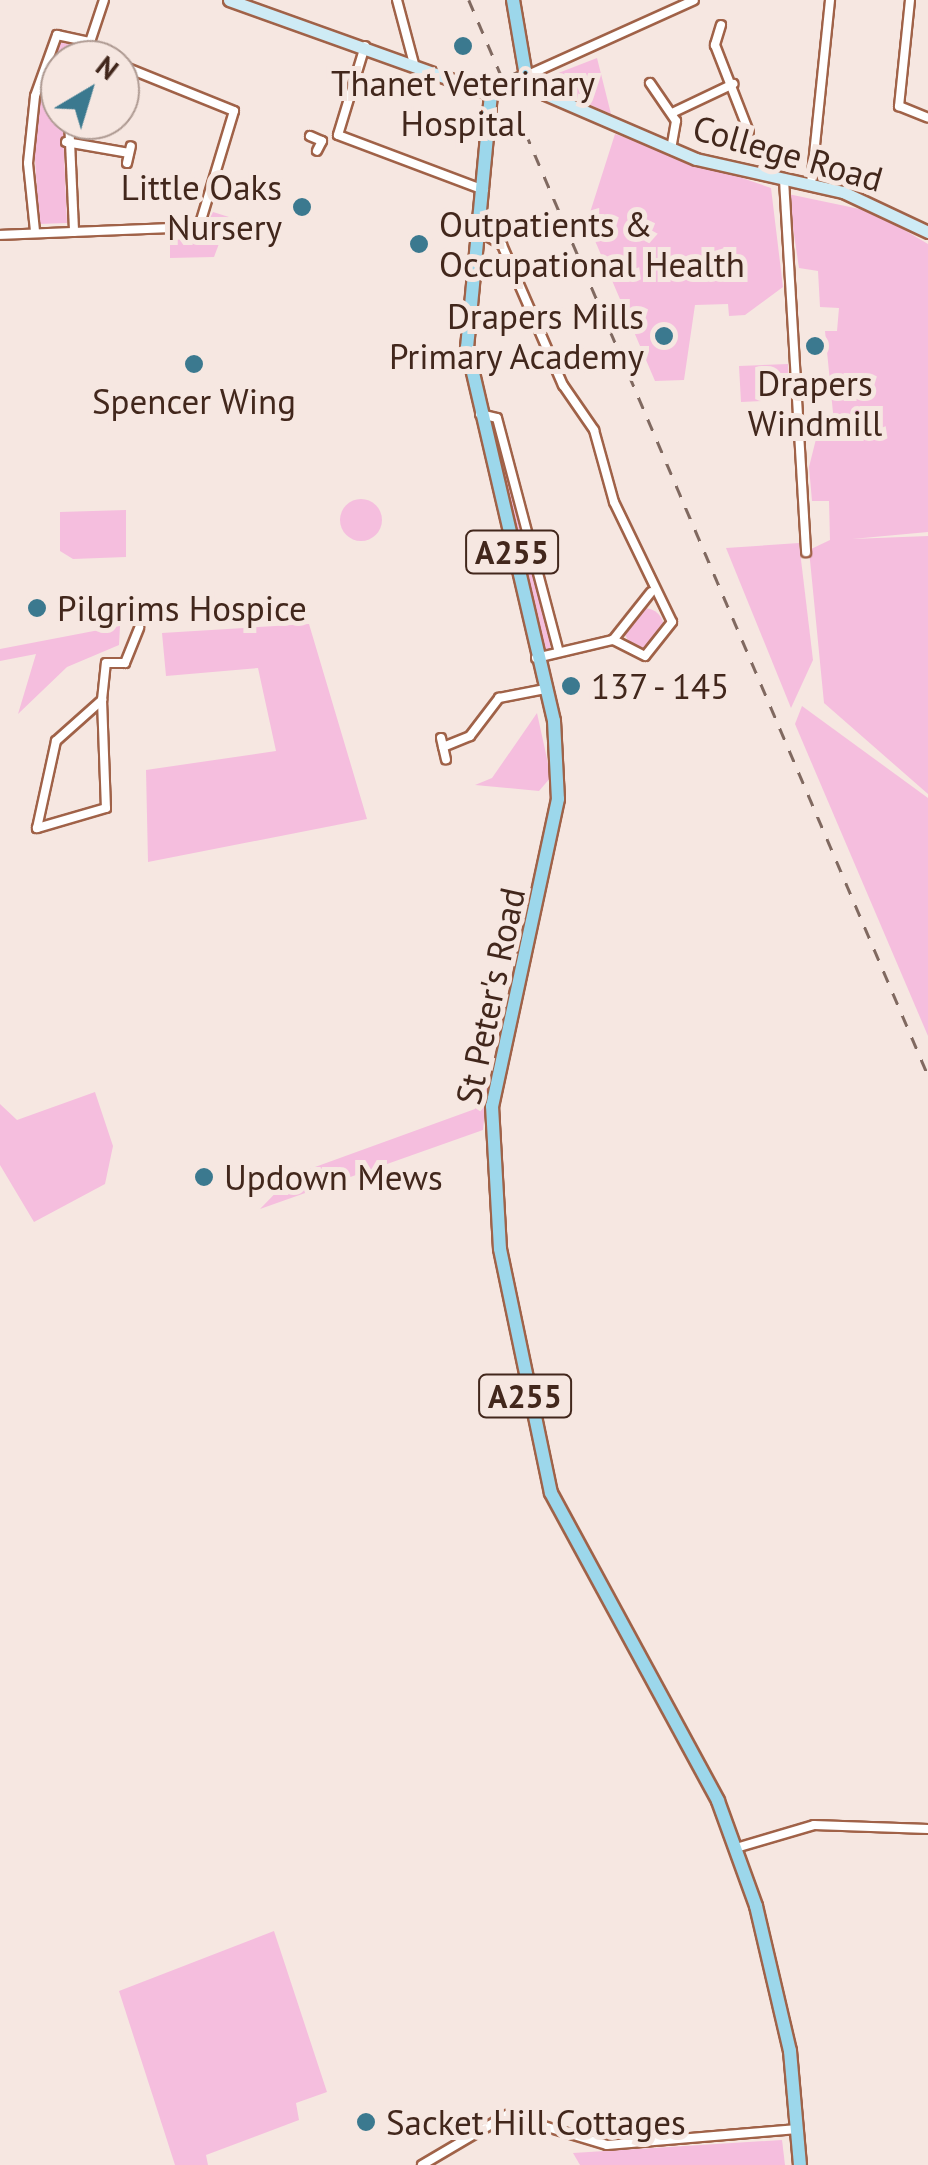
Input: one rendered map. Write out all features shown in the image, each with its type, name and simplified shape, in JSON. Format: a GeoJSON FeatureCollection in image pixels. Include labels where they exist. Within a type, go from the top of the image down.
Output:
{"type":"FeatureCollection","features":[{"type":"Feature","properties":{"kind":"main road"},"geometry":{"type":"LineString","coordinates":[[229,0],[496,91],[521,79],[513,0]]}},
{"type":"Feature","properties":{"kind":"main road","name":"College Road"},"geometry":{"type":"LineString","coordinates":[[521,79],[671,149],[811,184],[928,232]]}},
{"type":"Feature","properties":{"kind":"main road","name":"St Peter's Road"},"geometry":{"type":"LineString","coordinates":[[496,91],[467,328],[480,414],[558,753],[556,820],[492,1106],[509,1310],[550,1492],[736,1848]]}},
{"type":"Feature","properties":{"kind":"main road","name":"A255"},"geometry":{"type":"LineString","coordinates":[[736,1848],[775,1973],[800,2165]]}},
{"type":"Feature","properties":{"kind":"street"},"geometry":{"type":"LineString","coordinates":[[91,40],[104,0]]}},
{"type":"Feature","properties":{"kind":"street"},"geometry":{"type":"LineString","coordinates":[[398,0],[414,64]]}},
{"type":"Feature","properties":{"kind":"street"},"geometry":{"type":"LineString","coordinates":[[521,79],[675,4],[694,0]]}},
{"type":"Feature","properties":{"kind":"street"},"geometry":{"type":"LineString","coordinates":[[811,184],[830,0]]}},
{"type":"Feature","properties":{"kind":"street"},"geometry":{"type":"LineString","coordinates":[[910,0],[899,106],[928,118]]}},
{"type":"Feature","properties":{"kind":"street"},"geometry":{"type":"LineString","coordinates":[[721,25],[715,45],[749,132]]}},
{"type":"Feature","properties":{"kind":"street"},"geometry":{"type":"LineString","coordinates":[[54,40],[56,35],[80,40]]}},
{"type":"Feature","properties":{"kind":"street"},"geometry":{"type":"LineString","coordinates":[[338,134],[365,46]]}},
{"type":"Feature","properties":{"kind":"street"},"geometry":{"type":"LineString","coordinates":[[0,235],[36,231],[195,230],[234,120],[224,102],[140,72]]}},
{"type":"Feature","properties":{"kind":"street"},"geometry":{"type":"LineString","coordinates":[[36,231],[28,163],[40,81]]}},
{"type":"Feature","properties":{"kind":"street"},"geometry":{"type":"LineString","coordinates":[[650,82],[672,113],[671,149]]}},
{"type":"Feature","properties":{"kind":"street"},"geometry":{"type":"LineString","coordinates":[[672,113],[733,84]]}},
{"type":"Feature","properties":{"kind":"street"},"geometry":{"type":"LineString","coordinates":[[734,124],[745,120]]}},
{"type":"Feature","properties":{"kind":"street"},"geometry":{"type":"LineString","coordinates":[[310,136],[322,140],[338,134],[484,190]]}},
{"type":"Feature","properties":{"kind":"street"},"geometry":{"type":"LineString","coordinates":[[318,151],[322,140]]}},
{"type":"Feature","properties":{"kind":"street"},"geometry":{"type":"LineString","coordinates":[[74,232],[66,142],[129,154]]}},
{"type":"Feature","properties":{"kind":"street"},"geometry":{"type":"LineString","coordinates":[[784,180],[806,552]]}},
{"type":"Feature","properties":{"kind":"street"},"geometry":{"type":"LineString","coordinates":[[479,230],[502,245],[563,385],[594,430],[651,592],[670,626],[645,656],[613,640],[536,658]]}},
{"type":"Feature","properties":{"kind":"street","name":"St Peter's Road"},"geometry":{"type":"LineString","coordinates":[[480,414],[497,418],[559,652]]}},
{"type":"Feature","properties":{"kind":"street"},"geometry":{"type":"LineString","coordinates":[[613,640],[651,592]]}},
{"type":"Feature","properties":{"kind":"street"},"geometry":{"type":"LineString","coordinates":[[102,700],[56,741],[37,828],[106,808],[102,700],[106,663],[125,663],[139,628]]}},
{"type":"Feature","properties":{"kind":"street"},"geometry":{"type":"LineString","coordinates":[[446,759],[442,742],[470,736],[499,698],[545,689]]}},
{"type":"Feature","properties":{"kind":"street"},"geometry":{"type":"LineString","coordinates":[[736,1848],[814,1825],[928,1829]]}},
{"type":"Feature","properties":{"kind":"street"},"geometry":{"type":"LineString","coordinates":[[422,2165],[507,2115],[607,2145],[798,2129]]}},
{"type":"Feature","properties":{"kind":"shaded area"},"geometry":{"type":"Polygon","coordinates":[[[597,58],[611,114],[549,87],[548,77],[597,58]]]}},
{"type":"Feature","properties":{"kind":"shaded area"},"geometry":{"type":"Polygon","coordinates":[[[40,103],[40,140],[63,140],[67,223],[39,224],[33,127],[40,103]]]}},
{"type":"Feature","properties":{"kind":"shaded area"},"geometry":{"type":"Polygon","coordinates":[[[615,134],[771,188],[783,287],[745,315],[729,316],[728,304],[695,305],[684,380],[655,381],[587,222],[615,134]]]}},
{"type":"Feature","properties":{"kind":"shaded area"},"geometry":{"type":"Polygon","coordinates":[[[788,194],[874,212],[928,244],[928,532],[852,539],[928,536],[928,794],[824,703],[809,550],[830,540],[829,501],[812,501],[809,467],[820,423],[834,423],[825,331],[837,331],[839,308],[820,307],[818,271],[799,268],[788,194]]]}},
{"type":"Feature","properties":{"kind":"shaded area"},"geometry":{"type":"Polygon","coordinates":[[[213,212],[229,217],[214,257],[170,258],[170,241],[201,236],[213,212]]]}},
{"type":"Feature","properties":{"kind":"shaded area"},"geometry":{"type":"Polygon","coordinates":[[[788,364],[789,399],[782,400],[780,374],[760,376],[762,401],[741,402],[739,366],[788,364]]]}},
{"type":"Feature","properties":{"kind":"shaded area"},"geometry":{"type":"Polygon","coordinates":[[[490,418],[545,611],[551,651],[543,651],[490,418]]]}},
{"type":"Feature","properties":{"kind":"shaded area"},"geometry":{"type":"Polygon","coordinates":[[[361,499],[376,505],[382,520],[376,535],[361,541],[346,535],[340,520],[346,505],[361,499]]]}},
{"type":"Feature","properties":{"kind":"shaded area"},"geometry":{"type":"Polygon","coordinates":[[[126,510],[126,557],[73,559],[60,551],[60,512],[126,510]]]}},
{"type":"Feature","properties":{"kind":"shaded area"},"geometry":{"type":"Polygon","coordinates":[[[799,543],[813,660],[791,708],[726,548],[799,543]]]}},
{"type":"Feature","properties":{"kind":"shaded area"},"geometry":{"type":"Polygon","coordinates":[[[644,608],[658,614],[664,628],[658,642],[644,648],[630,642],[624,628],[630,614],[644,608]]]}},
{"type":"Feature","properties":{"kind":"shaded area"},"geometry":{"type":"Polygon","coordinates":[[[309,624],[367,819],[148,862],[146,770],[276,751],[258,668],[166,676],[162,633],[309,624]]]}},
{"type":"Feature","properties":{"kind":"shaded area"},"geometry":{"type":"Polygon","coordinates":[[[120,626],[119,645],[67,667],[18,714],[36,654],[0,661],[0,649],[120,626]]]}},
{"type":"Feature","properties":{"kind":"shaded area"},"geometry":{"type":"Polygon","coordinates":[[[802,706],[928,798],[928,1036],[795,724],[802,706]]]}},
{"type":"Feature","properties":{"kind":"shaded area"},"geometry":{"type":"Polygon","coordinates":[[[537,713],[551,777],[539,791],[475,785],[492,778],[537,713]]]}},
{"type":"Feature","properties":{"kind":"shaded area"},"geometry":{"type":"Polygon","coordinates":[[[489,1072],[483,1130],[260,1209],[293,1175],[475,1109],[489,1072]]]}},
{"type":"Feature","properties":{"kind":"shaded area"},"geometry":{"type":"Polygon","coordinates":[[[95,1092],[113,1146],[105,1184],[34,1222],[0,1165],[0,1104],[17,1120],[95,1092]]]}},
{"type":"Feature","properties":{"kind":"shaded area"},"geometry":{"type":"Polygon","coordinates":[[[274,1931],[327,2092],[296,2103],[299,2120],[206,2155],[208,2165],[175,2165],[119,1991],[274,1931]]]}},
{"type":"Feature","properties":{"kind":"shaded area"},"geometry":{"type":"Polygon","coordinates":[[[782,2140],[785,2165],[580,2165],[573,2153],[782,2140]]]}},
{"type":"Feature","properties":{"kind":"railway"},"geometry":{"type":"LineString","coordinates":[[469,0],[928,1075]]}},
{"type":"Feature","properties":{"kind":"place","name":"Thanet Veterinary Hospital"},"geometry":{"type":"Point","coordinates":[463,46]}},
{"type":"Feature","properties":{"kind":"place","name":"Little Oaks Nursery"},"geometry":{"type":"Point","coordinates":[302,207]}},
{"type":"Feature","properties":{"kind":"place","name":"Outpatients & Occupational Health"},"geometry":{"type":"Point","coordinates":[419,244]}},
{"type":"Feature","properties":{"kind":"place","name":"Drapers Mills Primary Academy"},"geometry":{"type":"Point","coordinates":[664,336]}},
{"type":"Feature","properties":{"kind":"place","name":"Drapers Windmill"},"geometry":{"type":"Point","coordinates":[815,346]}},
{"type":"Feature","properties":{"kind":"place","name":"Spencer Wing"},"geometry":{"type":"Point","coordinates":[194,364]}},
{"type":"Feature","properties":{"kind":"place","name":"Pilgrims Hospice"},"geometry":{"type":"Point","coordinates":[37,608]}},
{"type":"Feature","properties":{"kind":"place","name":"137 - 145"},"geometry":{"type":"Point","coordinates":[571,686]}},
{"type":"Feature","properties":{"kind":"place","name":"Updown Mews"},"geometry":{"type":"Point","coordinates":[204,1177]}},
{"type":"Feature","properties":{"kind":"place","name":"Sacket Hill Cottages"},"geometry":{"type":"Point","coordinates":[366,2122]}}]}
